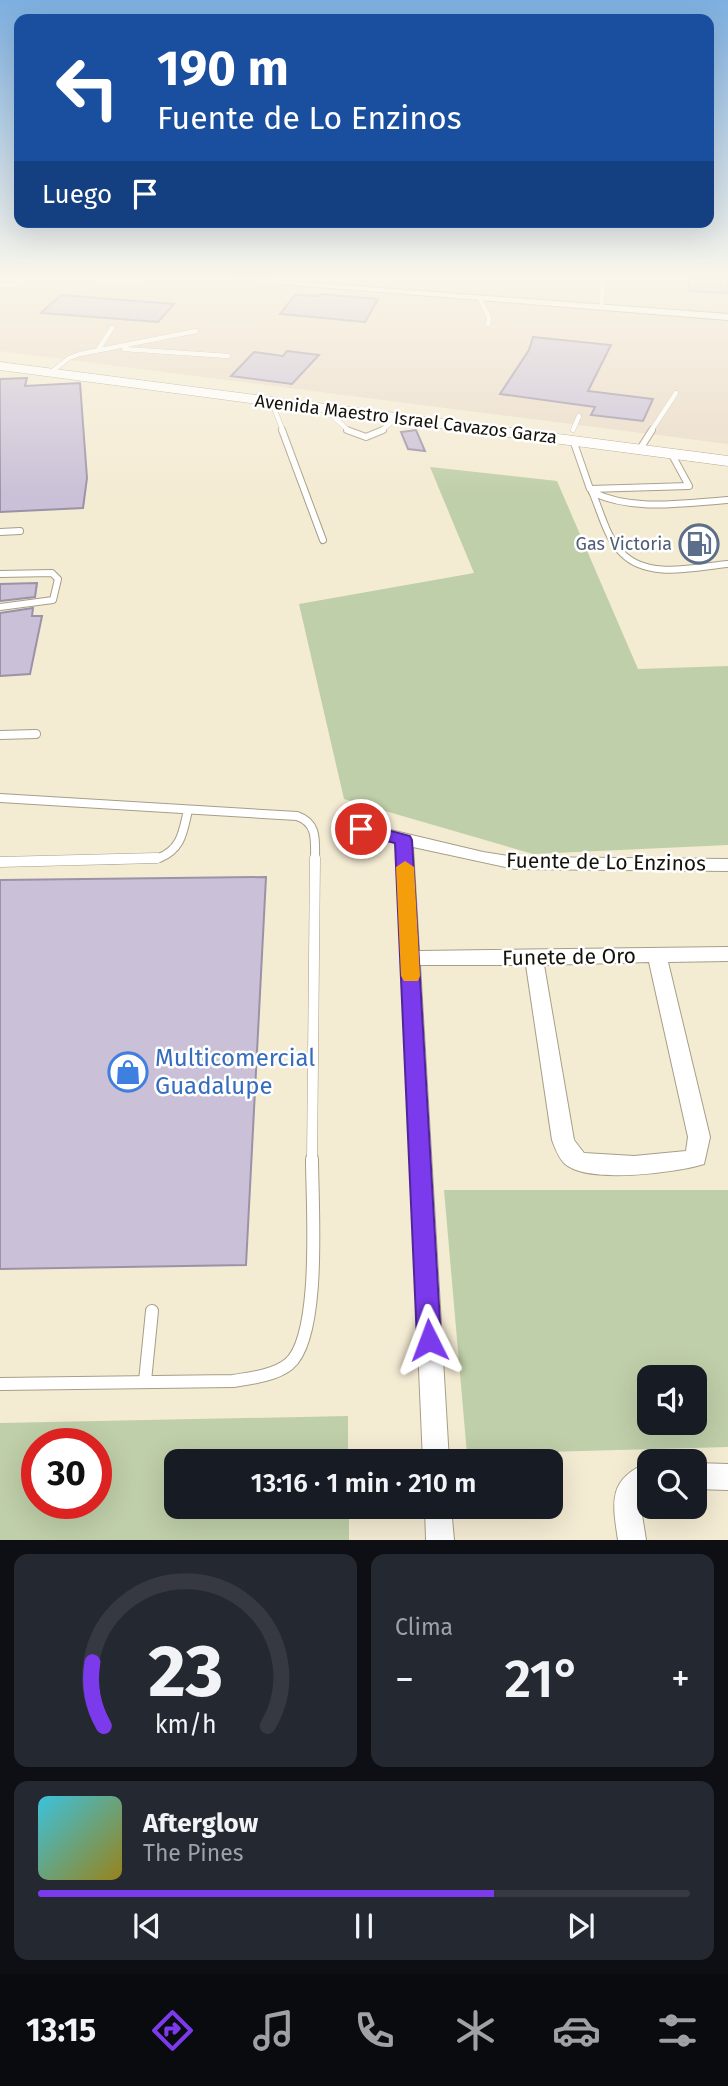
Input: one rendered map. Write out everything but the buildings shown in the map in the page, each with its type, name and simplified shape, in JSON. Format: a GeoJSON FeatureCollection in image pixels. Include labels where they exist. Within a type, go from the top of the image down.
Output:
{"type":"FeatureCollection","features":[{"type":"Feature","properties":{"kind":"main road","name":"Avenida Maestro Israel Cavazos Garza"},"geometry":{"type":"LineString","coordinates":[[0,356],[55,368],[272,403],[396,418],[464,421]]}},
{"type":"Feature","properties":{"kind":"main road","name":"Avenida Maestro Israel Cavazos Garza"},"geometry":{"type":"LineString","coordinates":[[0,366],[55,368],[530,430],[575,429],[671,453],[728,461]]}},
{"type":"Feature","properties":{"kind":"main road","name":"Avenida Maestro Israel Cavazos Garza"},"geometry":{"type":"LineString","coordinates":[[643,444],[728,449]]}},
{"type":"Feature","properties":{"kind":"street","name":"Fuente de Lo Enzinos"},"geometry":{"type":"LineString","coordinates":[[361,829],[515,863],[728,865]]}},
{"type":"Feature","properties":{"kind":"street"},"geometry":{"type":"LineString","coordinates":[[404,840],[435,1449]]}},
{"type":"Feature","properties":{"kind":"street","name":"Funete de Oro"},"geometry":{"type":"LineString","coordinates":[[410,958],[728,954]]}},
{"type":"Feature","properties":{"kind":"street"},"geometry":{"type":"LineString","coordinates":[[534,958],[563,1140],[568,1153],[575,1159],[593,1165],[688,1161],[696,1157],[699,1137],[657,956]]}},
{"type":"Feature","properties":{"kind":"street"},"geometry":{"type":"LineString","coordinates":[[707,1476],[728,1477]]}},
{"type":"Feature","properties":{"kind":"street"},"geometry":{"type":"LineString","coordinates":[[632,1540],[628,1489],[637,1479]]}},
{"type":"Feature","properties":{"kind":"street"},"geometry":{"type":"LineString","coordinates":[[439,1519],[440,1540]]}},
{"type":"Feature","properties":{"kind":"lane"},"geometry":{"type":"LineString","coordinates":[[55,368],[80,354],[90,352]]}},
{"type":"Feature","properties":{"kind":"lane"},"geometry":{"type":"LineString","coordinates":[[165,352],[228,356]]}},
{"type":"Feature","properties":{"kind":"lane"},"geometry":{"type":"LineString","coordinates":[[643,444],[676,393]]}},
{"type":"Feature","properties":{"kind":"lane"},"geometry":{"type":"LineString","coordinates":[[272,403],[323,540]]}},
{"type":"Feature","properties":{"kind":"lane"},"geometry":{"type":"LineString","coordinates":[[575,429],[592,492],[621,551],[629,559],[650,567],[664,568],[728,564]]}},
{"type":"Feature","properties":{"kind":"lane"},"geometry":{"type":"LineString","coordinates":[[671,453],[698,501]]}},
{"type":"Feature","properties":{"kind":"lane"},"geometry":{"type":"LineString","coordinates":[[592,492],[689,486]]}},
{"type":"Feature","properties":{"kind":"lane"},"geometry":{"type":"LineString","coordinates":[[592,492],[638,503],[728,500]]}},
{"type":"Feature","properties":{"kind":"lane"},"geometry":{"type":"LineString","coordinates":[[0,532],[20,531]]}},
{"type":"Feature","properties":{"kind":"lane"},"geometry":{"type":"LineString","coordinates":[[0,574],[52,573],[58,579],[54,600],[0,607]]}},
{"type":"Feature","properties":{"kind":"lane"},"geometry":{"type":"LineString","coordinates":[[0,735],[37,734]]}},
{"type":"Feature","properties":{"kind":"lane"},"geometry":{"type":"LineString","coordinates":[[0,798],[297,816],[307,819],[315,834],[312,1310],[306,1342],[291,1365],[265,1376],[233,1381],[0,1384]]}},
{"type":"Feature","properties":{"kind":"lane"},"geometry":{"type":"LineString","coordinates":[[0,862],[159,858],[178,848],[188,810]]}},
{"type":"Feature","properties":{"kind":"lane"},"geometry":{"type":"LineString","coordinates":[[145,1381],[152,1311]]}},
{"type":"Feature","properties":{"kind":"shaded area"},"geometry":{"type":"Polygon","coordinates":[[[7,352],[728,352],[728,444],[7,352]]]}},
{"type":"Feature","properties":{"kind":"green space"},"geometry":{"type":"Polygon","coordinates":[[[430,467],[557,481],[638,669],[728,666],[728,845],[533,854],[344,799],[299,604],[474,573],[430,467]]]}},
{"type":"Feature","properties":{"kind":"green space"},"geometry":{"type":"Polygon","coordinates":[[[444,1190],[728,1190],[728,1447],[563,1451],[563,1449],[467,1449],[444,1190]]]}},
{"type":"Feature","properties":{"kind":"green space"},"geometry":{"type":"Polygon","coordinates":[[[348,1416],[348,1449],[164,1449],[164,1519],[349,1519],[349,1540],[0,1540],[0,1423],[348,1416]]]}},
{"type":"Feature","properties":{"kind":"slow traffic"},"geometry":{"type":"LineString","coordinates":[[405,867],[411,976]]}},
{"type":"Feature","properties":{"kind":"place","name":"Gas Victoria"},"geometry":{"type":"Point","coordinates":[699,544]}},
{"type":"Feature","properties":{"kind":"place","name":"Multicomercial Guadalupe"},"geometry":{"type":"Point","coordinates":[128,1072]}},
{"type":"Feature","properties":{"kind":"route"},"geometry":{"type":"LineString","coordinates":[[361,829],[404,840],[429,1340]]}}]}
